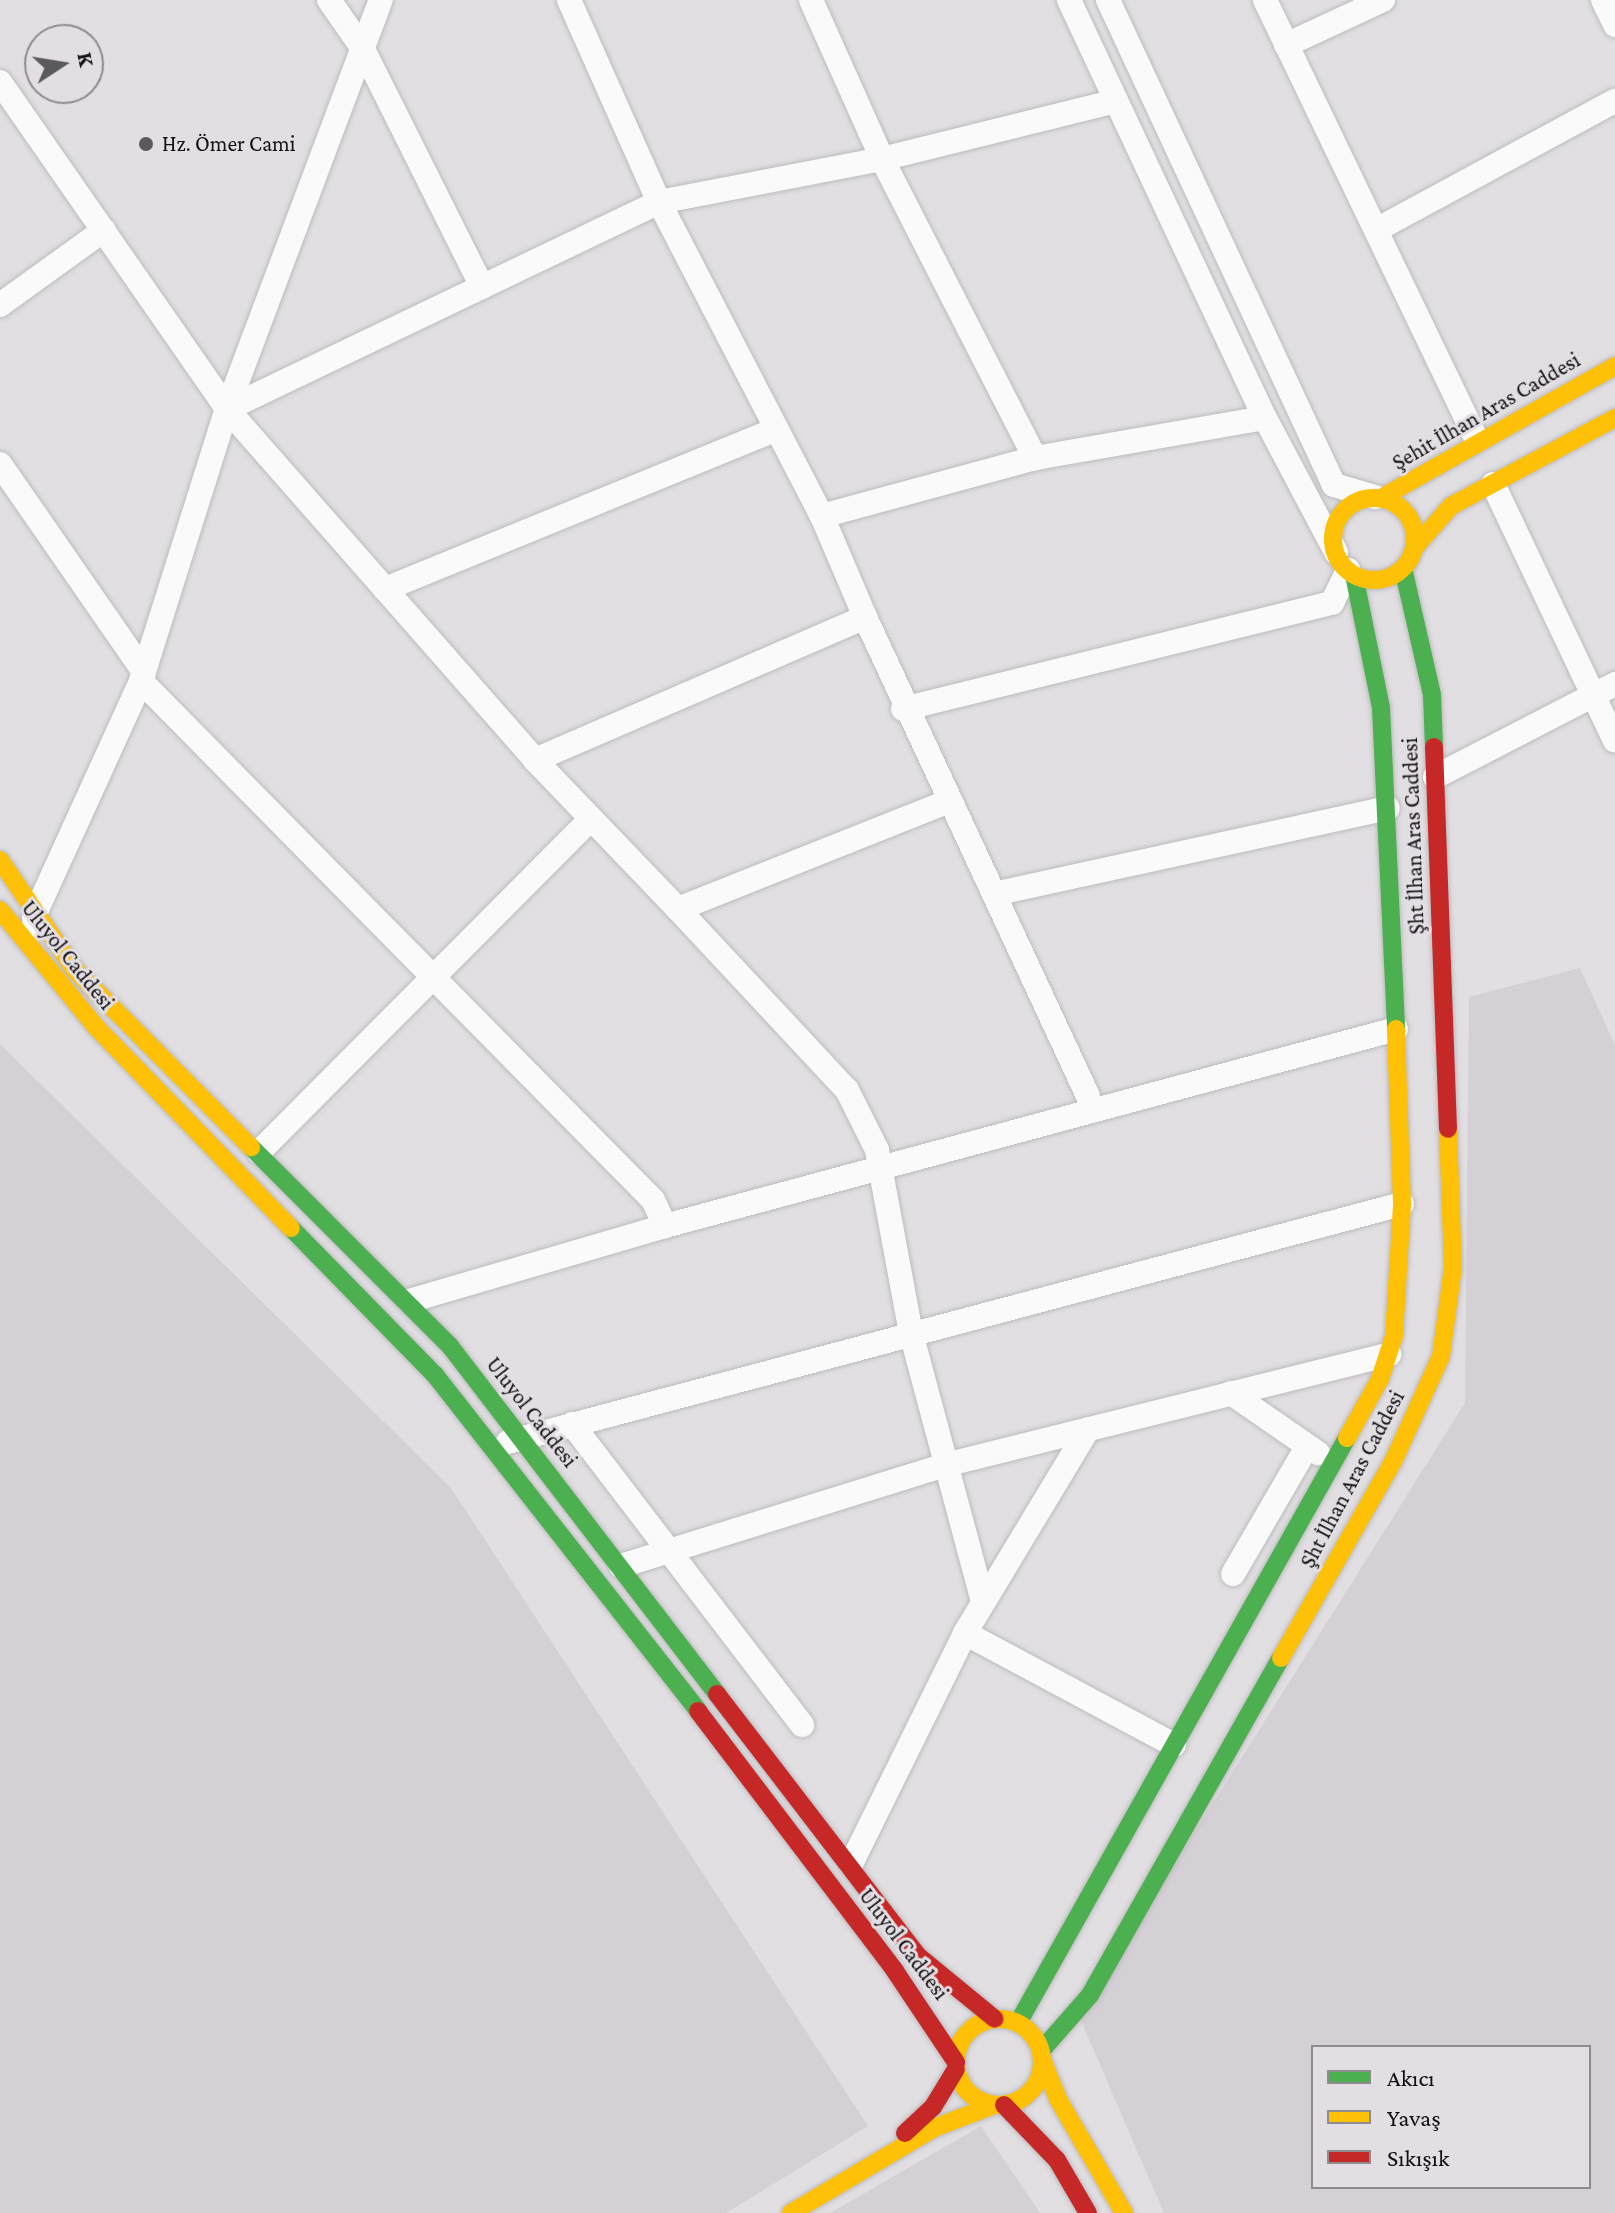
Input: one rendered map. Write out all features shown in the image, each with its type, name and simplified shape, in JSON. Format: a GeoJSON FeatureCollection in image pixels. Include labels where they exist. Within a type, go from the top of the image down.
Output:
{"type":"FeatureCollection","features":[{"type":"Feature","properties":{"kind":"main road","name":"Şehit İlhan Aras Caddesi"},"geometry":{"type":"LineString","coordinates":[[1378,498],[1477,440],[1615,366]]}},
{"type":"Feature","properties":{"kind":"main road"},"geometry":{"type":"LineString","coordinates":[[1415,547],[1406,513],[1378,498],[1345,510],[1334,530],[1346,566],[1375,580],[1403,568],[1415,547],[1451,506],[1615,418]]}},
{"type":"Feature","properties":{"kind":"main road","name":"Şht İlhan Aras Caddesi"},"geometry":{"type":"LineString","coordinates":[[1018,2023],[1380,1379],[1389,1354],[1399,1304],[1402,1204],[1388,808],[1381,708],[1346,566]]}},
{"type":"Feature","properties":{"kind":"main road","name":"Şht İlhan Aras Caddesi"},"geometry":{"type":"LineString","coordinates":[[1042,2055],[1097,1982],[1393,1462],[1441,1356],[1453,1267],[1432,695],[1403,568]]}},
{"type":"Feature","properties":{"kind":"main road","name":"Uluyol Caddesi"},"geometry":{"type":"LineString","coordinates":[[0,860],[34,916],[75,970],[409,1301],[522,1437],[851,1864],[918,1956],[995,2019]]}},
{"type":"Feature","properties":{"kind":"main road","name":"Uluyol Caddesi"},"geometry":{"type":"LineString","coordinates":[[0,910],[96,1027],[435,1375],[741,1766],[904,1983],[956,2065]]}},
{"type":"Feature","properties":{"kind":"main road"},"geometry":{"type":"LineString","coordinates":[[853,2176],[933,2107],[956,2065],[965,2036],[995,2019],[1018,2023],[1036,2039],[1058,2099],[1124,2213]]}},
{"type":"Feature","properties":{"kind":"main road"},"geometry":{"type":"LineString","coordinates":[[791,2213],[934,2128],[1032,2091],[1042,2055]]}},
{"type":"Feature","properties":{"kind":"main road"},"geometry":{"type":"LineString","coordinates":[[956,2065],[969,2093],[999,2105],[1057,2160],[1088,2213]]}},
{"type":"Feature","properties":{"kind":"street"},"geometry":{"type":"LineString","coordinates":[[329,0],[363,49],[482,287]]}},
{"type":"Feature","properties":{"kind":"street"},"geometry":{"type":"LineString","coordinates":[[42,961],[34,916],[142,676],[227,409],[381,0]]}},
{"type":"Feature","properties":{"kind":"street"},"geometry":{"type":"LineString","coordinates":[[569,0],[659,202],[822,516],[903,709],[950,801],[1088,1096]]}},
{"type":"Feature","properties":{"kind":"street"},"geometry":{"type":"LineString","coordinates":[[811,0],[882,159],[1035,458]]}},
{"type":"Feature","properties":{"kind":"street"},"geometry":{"type":"LineString","coordinates":[[903,709],[1332,603],[1346,566],[1265,418],[1069,0]]}},
{"type":"Feature","properties":{"kind":"street"},"geometry":{"type":"LineString","coordinates":[[1108,0],[1334,485],[1378,498]]}},
{"type":"Feature","properties":{"kind":"street"},"geometry":{"type":"LineString","coordinates":[[1265,0],[1477,440]]}},
{"type":"Feature","properties":{"kind":"street"},"geometry":{"type":"LineString","coordinates":[[1286,45],[1383,0]]}},
{"type":"Feature","properties":{"kind":"street"},"geometry":{"type":"LineString","coordinates":[[1603,0],[1615,25]]}},
{"type":"Feature","properties":{"kind":"street"},"geometry":{"type":"LineString","coordinates":[[0,82],[227,409],[535,760],[847,1090],[877,1150],[911,1333],[983,1601]]}},
{"type":"Feature","properties":{"kind":"street"},"geometry":{"type":"LineString","coordinates":[[227,409],[659,202],[882,159],[1116,101]]}},
{"type":"Feature","properties":{"kind":"street"},"geometry":{"type":"LineString","coordinates":[[1376,230],[1615,101]]}},
{"type":"Feature","properties":{"kind":"street"},"geometry":{"type":"LineString","coordinates":[[0,305],[104,230]]}},
{"type":"Feature","properties":{"kind":"street"},"geometry":{"type":"LineString","coordinates":[[822,516],[1035,458],[1265,418]]}},
{"type":"Feature","properties":{"kind":"street"},"geometry":{"type":"LineString","coordinates":[[385,589],[777,429]]}},
{"type":"Feature","properties":{"kind":"street"},"geometry":{"type":"LineString","coordinates":[[0,464],[142,676],[432,979],[653,1200],[665,1226]]}},
{"type":"Feature","properties":{"kind":"street"},"geometry":{"type":"LineString","coordinates":[[1493,484],[1604,690],[1615,741]]}},
{"type":"Feature","properties":{"kind":"street"},"geometry":{"type":"LineString","coordinates":[[535,760],[865,617]]}},
{"type":"Feature","properties":{"kind":"street"},"geometry":{"type":"LineString","coordinates":[[1435,777],[1604,690]]}},
{"type":"Feature","properties":{"kind":"street"},"geometry":{"type":"LineString","coordinates":[[678,909],[950,801]]}},
{"type":"Feature","properties":{"kind":"street"},"geometry":{"type":"LineString","coordinates":[[994,894],[1388,808]]}},
{"type":"Feature","properties":{"kind":"street"},"geometry":{"type":"LineString","coordinates":[[259,1152],[591,819]]}},
{"type":"Feature","properties":{"kind":"street"},"geometry":{"type":"LineString","coordinates":[[409,1301],[879,1167],[1396,1029]]}},
{"type":"Feature","properties":{"kind":"street"},"geometry":{"type":"LineString","coordinates":[[492,1447],[1402,1204]]}},
{"type":"Feature","properties":{"kind":"street"},"geometry":{"type":"LineString","coordinates":[[621,1566],[945,1465],[1389,1354]]}},
{"type":"Feature","properties":{"kind":"street"},"geometry":{"type":"LineString","coordinates":[[1231,1393],[1333,1462]]}},
{"type":"Feature","properties":{"kind":"street"},"geometry":{"type":"LineString","coordinates":[[572,1424],[802,1725]]}},
{"type":"Feature","properties":{"kind":"street"},"geometry":{"type":"LineString","coordinates":[[851,1864],[965,1633],[1088,1429]]}},
{"type":"Feature","properties":{"kind":"street"},"geometry":{"type":"LineString","coordinates":[[1233,1574],[1307,1447]]}},
{"type":"Feature","properties":{"kind":"street"},"geometry":{"type":"LineString","coordinates":[[965,1633],[1174,1745]]}},
{"type":"Feature","properties":{"kind":"shaded area"},"geometry":{"type":"Polygon","coordinates":[[[1580,968],[1615,1045],[1615,2213],[1164,2213],[1079,2016],[1465,1403],[1469,997],[1580,968]]]}},
{"type":"Feature","properties":{"kind":"shaded area"},"geometry":{"type":"Polygon","coordinates":[[[0,1044],[451,1488],[868,2126],[726,2213],[0,2213],[0,1044]]]}},
{"type":"Feature","properties":{"kind":"shaded area"},"geometry":{"type":"Polygon","coordinates":[[[981,2126],[1040,2213],[830,2213],[981,2126]]]}},
{"type":"Feature","properties":{"kind":"traffic: fast"},"geometry":{"type":"LineString","coordinates":[[1403,568],[1432,695],[1434,747]]}},
{"type":"Feature","properties":{"kind":"traffic: fast"},"geometry":{"type":"LineString","coordinates":[[1354,575],[1381,708],[1396,1029]]}},
{"type":"Feature","properties":{"kind":"traffic: fast"},"geometry":{"type":"LineString","coordinates":[[251,1147],[450,1346],[717,1694]]}},
{"type":"Feature","properties":{"kind":"traffic: fast"},"geometry":{"type":"LineString","coordinates":[[291,1228],[435,1375],[698,1711]]}},
{"type":"Feature","properties":{"kind":"traffic: fast"},"geometry":{"type":"LineString","coordinates":[[1018,2023],[1347,1438]]}},
{"type":"Feature","properties":{"kind":"traffic: fast"},"geometry":{"type":"LineString","coordinates":[[1041,2051],[1090,1995],[1281,1658]]}},
{"type":"Feature","properties":{"kind":"traffic: slow"},"geometry":{"type":"LineString","coordinates":[[1381,498],[1615,366]]}},
{"type":"Feature","properties":{"kind":"traffic: slow"},"geometry":{"type":"LineString","coordinates":[[1415,547],[1451,506],[1615,418]]}},
{"type":"Feature","properties":{"kind":"traffic: slow"},"geometry":{"type":"LineString","coordinates":[[1374,498],[1390,501],[1403,510],[1412,523],[1415,539],[1412,555],[1403,568],[1390,577],[1374,580],[1358,577],[1345,568],[1336,555],[1333,539],[1336,523],[1345,510],[1358,501],[1374,498]]}},
{"type":"Feature","properties":{"kind":"traffic: slow"},"geometry":{"type":"LineString","coordinates":[[0,860],[75,970],[251,1147]]}},
{"type":"Feature","properties":{"kind":"traffic: slow"},"geometry":{"type":"LineString","coordinates":[[0,910],[96,1027],[291,1228]]}},
{"type":"Feature","properties":{"kind":"traffic: slow"},"geometry":{"type":"LineString","coordinates":[[1347,1438],[1380,1379],[1394,1336],[1402,1204],[1396,1029]]}},
{"type":"Feature","properties":{"kind":"traffic: slow"},"geometry":{"type":"LineString","coordinates":[[1281,1658],[1393,1462],[1441,1356],[1453,1267],[1448,1129]]}},
{"type":"Feature","properties":{"kind":"traffic: slow"},"geometry":{"type":"LineString","coordinates":[[999,2019],[1023,2026],[1035,2038],[1042,2062],[1035,2086],[1023,2098],[999,2105],[975,2098],[963,2086],[956,2062],[963,2038],[975,2026],[999,2019]]}},
{"type":"Feature","properties":{"kind":"traffic: slow"},"geometry":{"type":"LineString","coordinates":[[1042,2059],[1058,2099],[1124,2213]]}},
{"type":"Feature","properties":{"kind":"traffic: slow"},"geometry":{"type":"LineString","coordinates":[[791,2213],[934,2128],[994,2105]]}},
{"type":"Feature","properties":{"kind":"traffic: jam"},"geometry":{"type":"LineString","coordinates":[[1434,747],[1448,1129]]}},
{"type":"Feature","properties":{"kind":"traffic: jam"},"geometry":{"type":"LineString","coordinates":[[717,1694],[918,1956],[995,2019]]}},
{"type":"Feature","properties":{"kind":"traffic: jam"},"geometry":{"type":"LineString","coordinates":[[698,1711],[895,1971],[956,2062]]}},
{"type":"Feature","properties":{"kind":"traffic: jam"},"geometry":{"type":"LineString","coordinates":[[905,2133],[933,2107],[956,2069]]}},
{"type":"Feature","properties":{"kind":"traffic: jam"},"geometry":{"type":"LineString","coordinates":[[1004,2105],[1057,2160],[1088,2213]]}},
{"type":"Feature","properties":{"kind":"place","name":"Hz. Ömer Cami"},"geometry":{"type":"Point","coordinates":[146,144]}}]}
